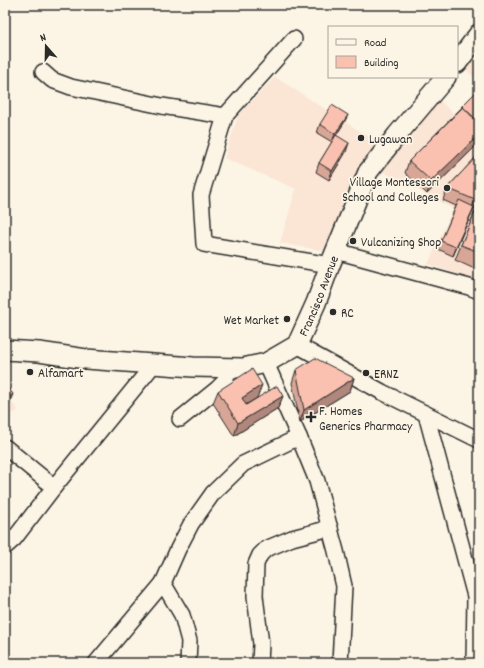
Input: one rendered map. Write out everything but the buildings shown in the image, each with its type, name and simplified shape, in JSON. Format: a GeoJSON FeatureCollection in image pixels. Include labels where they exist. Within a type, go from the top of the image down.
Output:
{"type":"FeatureCollection","features":[{"type":"Feature","properties":{"kind":"street"},"geometry":{"type":"LineString","coordinates":[[458,62],[479,34]]}},
{"type":"Feature","properties":{"kind":"street"},"geometry":{"type":"LineString","coordinates":[[294,40],[225,116],[200,195],[204,244],[333,258],[469,287],[479,291]]}},
{"type":"Feature","properties":{"kind":"street"},"geometry":{"type":"LineString","coordinates":[[43,72],[52,80],[71,87],[162,106],[225,116]]}},
{"type":"Feature","properties":{"kind":"street","name":"Francisco Avenue"},"geometry":{"type":"LineString","coordinates":[[5,350],[39,352],[86,359],[193,367],[243,368],[266,363],[297,345],[316,303],[368,172],[445,78]]}},
{"type":"Feature","properties":{"kind":"street"},"geometry":{"type":"LineString","coordinates":[[297,345],[382,392],[479,440]]}},
{"type":"Feature","properties":{"kind":"street"},"geometry":{"type":"LineString","coordinates":[[266,363],[299,437],[316,481],[330,528],[344,586],[340,663]]}},
{"type":"Feature","properties":{"kind":"street"},"geometry":{"type":"LineString","coordinates":[[5,547],[14,539],[54,487],[154,364]]}},
{"type":"Feature","properties":{"kind":"street"},"geometry":{"type":"LineString","coordinates":[[180,419],[225,381],[229,368]]}},
{"type":"Feature","properties":{"kind":"street"},"geometry":{"type":"LineString","coordinates":[[426,414],[477,597],[474,663]]}},
{"type":"Feature","properties":{"kind":"street"},"geometry":{"type":"LineString","coordinates":[[96,663],[163,583],[191,524],[213,493],[243,464],[299,437]]}},
{"type":"Feature","properties":{"kind":"street"},"geometry":{"type":"LineString","coordinates":[[5,447],[54,487]]}},
{"type":"Feature","properties":{"kind":"street"},"geometry":{"type":"LineString","coordinates":[[260,663],[261,644],[255,596],[256,564],[260,555],[266,549],[292,538],[330,528]]}},
{"type":"Feature","properties":{"kind":"street"},"geometry":{"type":"LineString","coordinates":[[163,583],[182,615],[189,640],[188,663]]}},
{"type":"Feature","properties":{"kind":"shaded area"},"geometry":{"type":"Polygon","coordinates":[[[479,49],[479,82],[463,67],[479,49]]]}},
{"type":"Feature","properties":{"kind":"shaded area"},"geometry":{"type":"Polygon","coordinates":[[[275,77],[380,144],[345,194],[330,252],[280,243],[296,189],[224,158],[238,116],[275,77]]]}},
{"type":"Feature","properties":{"kind":"shaded area","name":"Village Montessori School and Colleges"},"geometry":{"type":"Polygon","coordinates":[[[437,98],[479,138],[479,282],[428,264],[453,209],[376,168],[437,98]]]}},
{"type":"Feature","properties":{"kind":"shaded area"},"geometry":{"type":"Polygon","coordinates":[[[5,394],[18,410],[5,419],[5,394]]]}},
{"type":"Feature","properties":{"kind":"place","name":"Lugawan"},"geometry":{"type":"Point","coordinates":[361,138]}},
{"type":"Feature","properties":{"kind":"place","name":"Village Montessori School and Colleges"},"geometry":{"type":"Point","coordinates":[447,188]}},
{"type":"Feature","properties":{"kind":"place","name":"Vulcanizing Shop"},"geometry":{"type":"Point","coordinates":[353,241]}},
{"type":"Feature","properties":{"kind":"place","name":"RC"},"geometry":{"type":"Point","coordinates":[333,312]}},
{"type":"Feature","properties":{"kind":"place","name":"Wet Market"},"geometry":{"type":"Point","coordinates":[287,319]}},
{"type":"Feature","properties":{"kind":"place","name":"Alfamart"},"geometry":{"type":"Point","coordinates":[30,372]}},
{"type":"Feature","properties":{"kind":"place","name":"ERNZ"},"geometry":{"type":"Point","coordinates":[366,373]}},
{"type":"Feature","properties":{"kind":"place","name":"F. Homes Generics Pharmacy"},"geometry":{"type":"Point","coordinates":[311,417]}}]}
